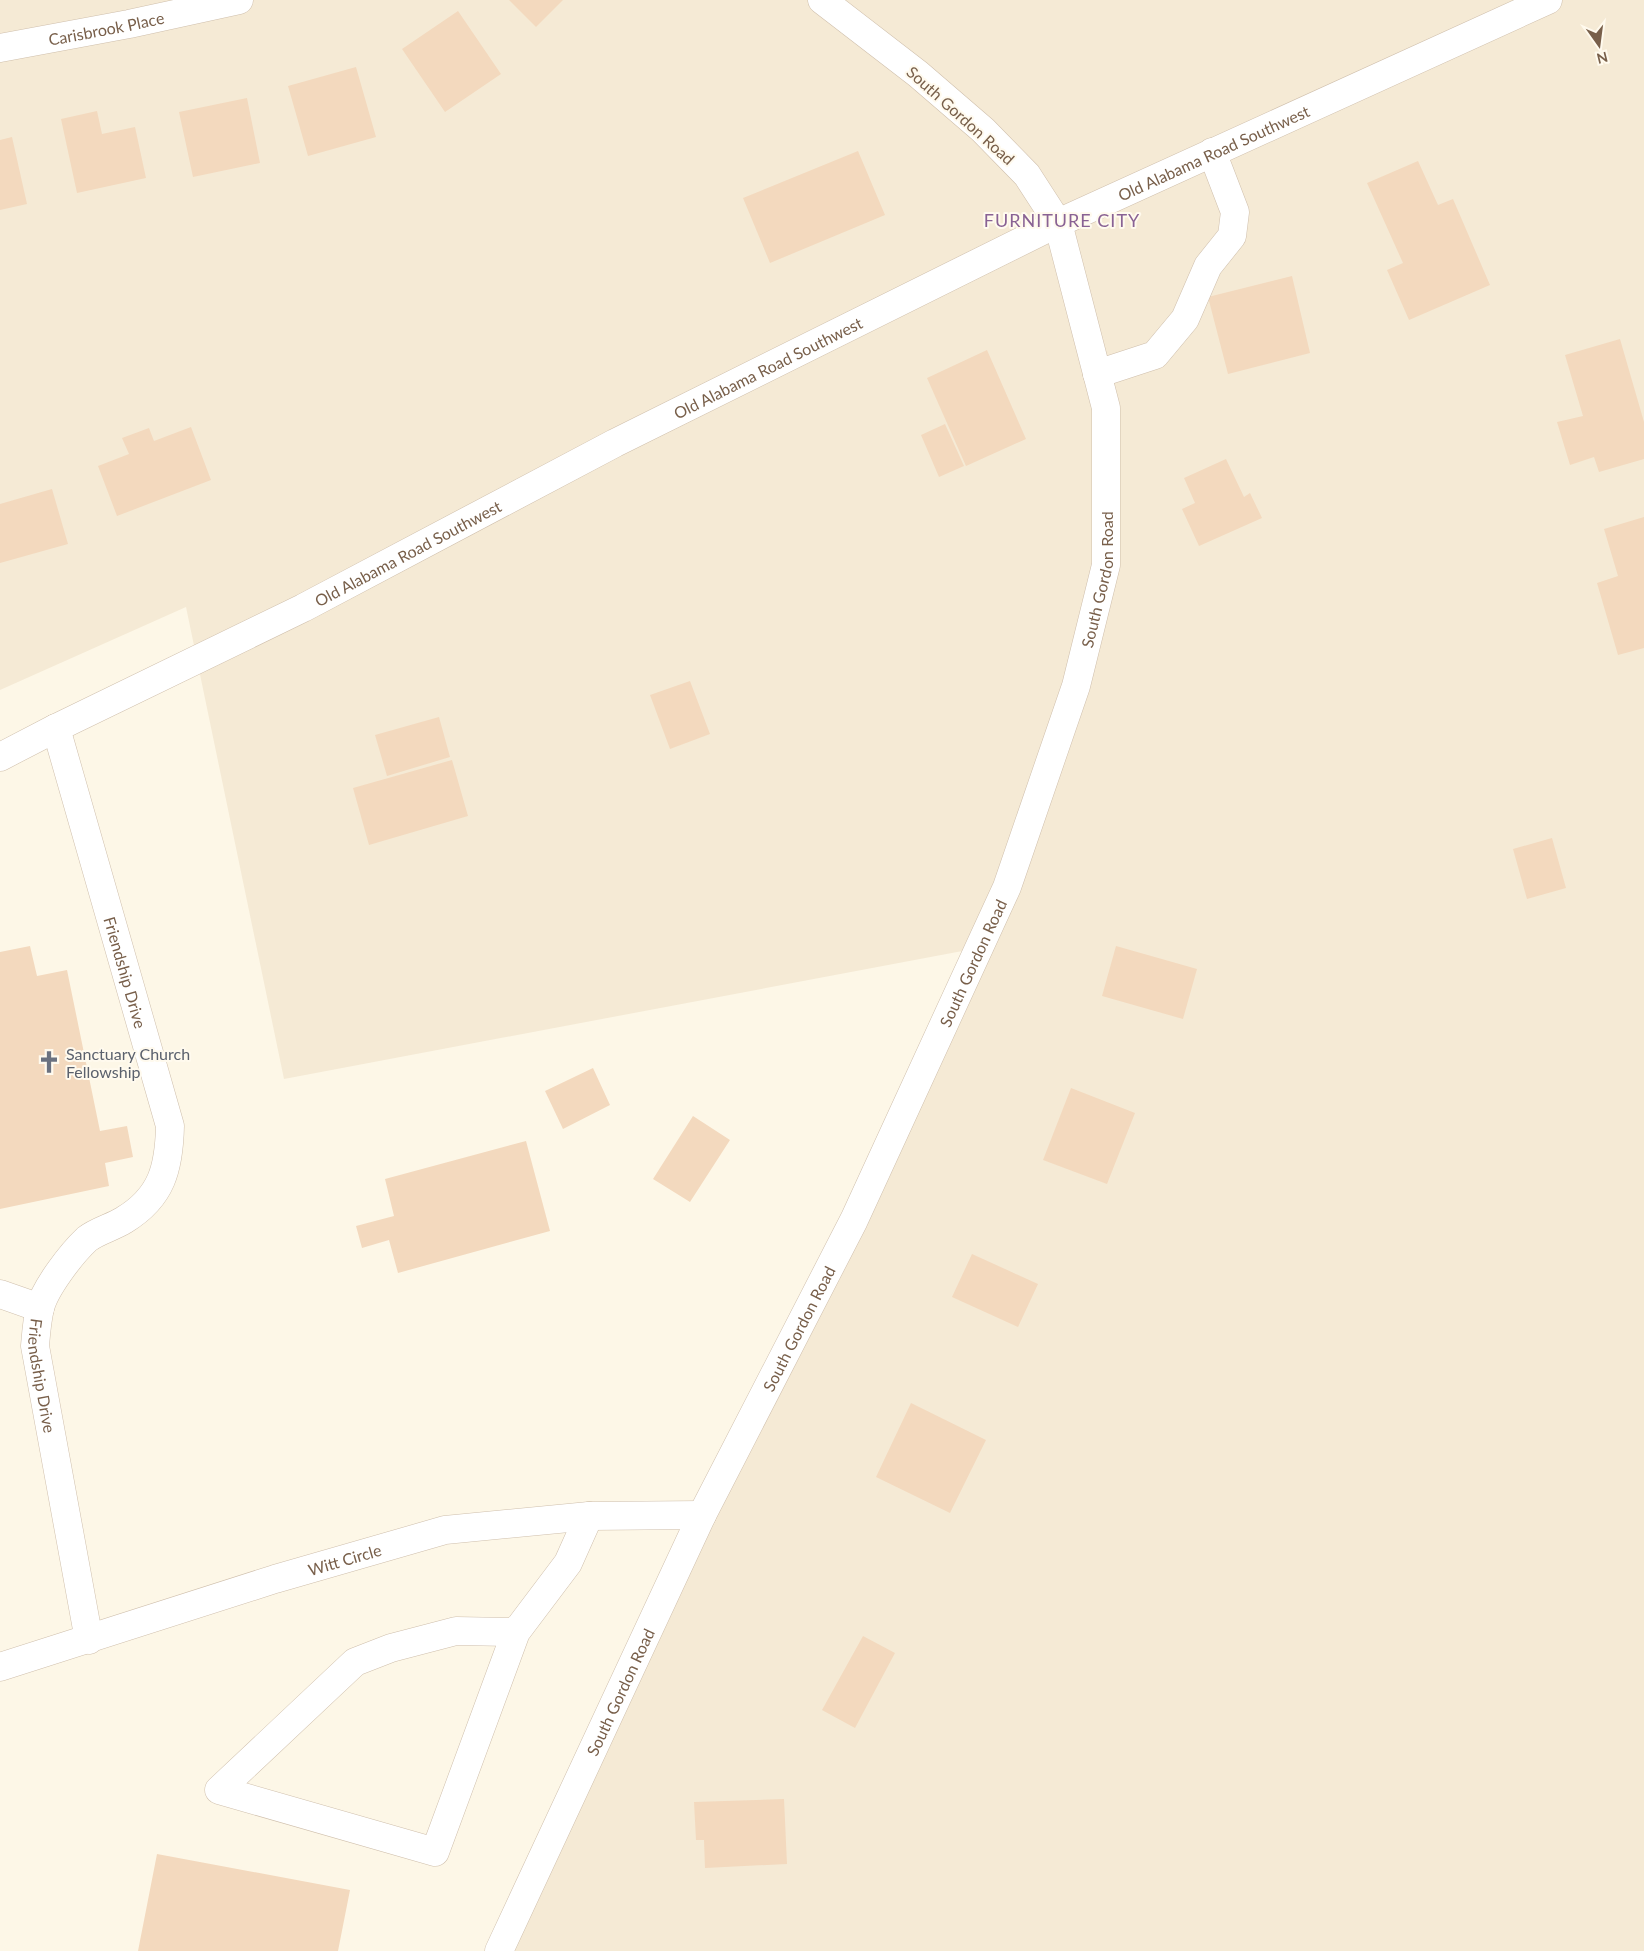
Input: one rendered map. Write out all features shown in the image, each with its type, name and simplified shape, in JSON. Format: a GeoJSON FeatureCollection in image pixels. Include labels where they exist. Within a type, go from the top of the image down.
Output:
{"type":"FeatureCollection","features":[{"type":"Feature","properties":{"kind":"street","name":"Carisbrook Place"},"geometry":{"type":"LineString","coordinates":[[0,48],[129,24],[239,0]]}},
{"type":"Feature","properties":{"kind":"street","name":"South Gordon Road"},"geometry":{"type":"LineString","coordinates":[[499,1951],[702,1515],[854,1220],[1007,887],[1076,686],[1106,565],[1106,408],[1058,223],[1028,176],[983,130],[918,74],[822,0]]}},
{"type":"Feature","properties":{"kind":"street","name":"Old Alabama Road Southwest"},"geometry":{"type":"LineString","coordinates":[[0,757],[303,608],[615,443],[1058,223],[1548,0]]}},
{"type":"Feature","properties":{"kind":"street"},"geometry":{"type":"LineString","coordinates":[[1097,374],[1155,355],[1184,319],[1208,266],[1232,236],[1235,212],[1212,152]]}},
{"type":"Feature","properties":{"kind":"street","name":"Friendship Drive"},"geometry":{"type":"LineString","coordinates":[[56,728],[170,1126],[170,1154],[162,1178],[150,1200],[125,1220],[87,1238],[51,1281],[40,1308],[35,1346],[89,1640]]}},
{"type":"Feature","properties":{"kind":"street"},"geometry":{"type":"LineString","coordinates":[[0,1294],[40,1308]]}},
{"type":"Feature","properties":{"kind":"street","name":"Witt Circle"},"geometry":{"type":"LineString","coordinates":[[0,1667],[275,1579],[445,1530],[589,1516],[702,1515]]}},
{"type":"Feature","properties":{"kind":"street"},"geometry":{"type":"LineString","coordinates":[[516,1632],[456,1631],[391,1648],[355,1662],[219,1790],[436,1852],[516,1632],[568,1563],[589,1516]]}},
{"type":"Feature","properties":{"kind":"shaded area"},"geometry":{"type":"Polygon","coordinates":[[[0,0],[1644,0],[1644,1951],[492,1951],[973,949],[284,1079],[186,607],[0,690],[0,0]]]}},
{"type":"Feature","properties":{"kind":"building"},"geometry":{"type":"Polygon","coordinates":[[[509,0],[563,0],[536,27],[509,0]]]}},
{"type":"Feature","properties":{"kind":"building"},"geometry":{"type":"Polygon","coordinates":[[[458,11],[501,74],[445,112],[402,49],[458,11]]]}},
{"type":"Feature","properties":{"kind":"building"},"geometry":{"type":"Polygon","coordinates":[[[356,67],[376,137],[308,156],[288,86],[356,67]]]}},
{"type":"Feature","properties":{"kind":"building"},"geometry":{"type":"Polygon","coordinates":[[[247,98],[260,163],[193,177],[179,112],[247,98]]]}},
{"type":"Feature","properties":{"kind":"building"},"geometry":{"type":"Polygon","coordinates":[[[97,111],[102,134],[135,127],[146,178],[77,193],[61,119],[97,111]]]}},
{"type":"Feature","properties":{"kind":"building"},"geometry":{"type":"Polygon","coordinates":[[[12,137],[27,204],[0,210],[0,140],[12,137]]]}},
{"type":"Feature","properties":{"kind":"building"},"geometry":{"type":"Polygon","coordinates":[[[858,151],[885,215],[770,263],[743,198],[858,151]]]}},
{"type":"Feature","properties":{"kind":"building"},"geometry":{"type":"Polygon","coordinates":[[[1418,161],[1438,205],[1453,199],[1490,285],[1409,320],[1387,270],[1403,263],[1367,183],[1418,161]]]}},
{"type":"Feature","properties":{"kind":"building"},"geometry":{"type":"Polygon","coordinates":[[[1292,276],[1310,353],[1228,374],[1208,297],[1292,276]]]}},
{"type":"Feature","properties":{"kind":"building"},"geometry":{"type":"Polygon","coordinates":[[[1620,339],[1644,422],[1644,459],[1599,472],[1594,457],[1570,465],[1557,422],[1583,416],[1565,355],[1620,339]]]}},
{"type":"Feature","properties":{"kind":"building"},"geometry":{"type":"Polygon","coordinates":[[[987,350],[1026,439],[966,466],[927,378],[987,350]]]}},
{"type":"Feature","properties":{"kind":"building"},"geometry":{"type":"Polygon","coordinates":[[[945,424],[964,466],[939,477],[921,435],[945,424]]]}},
{"type":"Feature","properties":{"kind":"building"},"geometry":{"type":"Polygon","coordinates":[[[191,427],[211,480],[117,516],[98,466],[129,454],[122,438],[149,428],[154,441],[191,427]]]}},
{"type":"Feature","properties":{"kind":"building"},"geometry":{"type":"Polygon","coordinates":[[[1226,459],[1244,497],[1250,493],[1262,518],[1199,546],[1182,509],[1195,503],[1184,478],[1226,459]]]}},
{"type":"Feature","properties":{"kind":"building"},"geometry":{"type":"Polygon","coordinates":[[[52,489],[68,544],[0,563],[0,504],[52,489]]]}},
{"type":"Feature","properties":{"kind":"building"},"geometry":{"type":"Polygon","coordinates":[[[1644,517],[1644,648],[1618,655],[1597,583],[1618,576],[1604,529],[1644,517]]]}},
{"type":"Feature","properties":{"kind":"building"},"geometry":{"type":"Polygon","coordinates":[[[690,681],[710,734],[670,749],[650,695],[690,681]]]}},
{"type":"Feature","properties":{"kind":"building"},"geometry":{"type":"Polygon","coordinates":[[[439,717],[450,757],[387,776],[375,735],[439,717]]]}},
{"type":"Feature","properties":{"kind":"building"},"geometry":{"type":"Polygon","coordinates":[[[452,760],[468,816],[369,845],[353,788],[452,760]]]}},
{"type":"Feature","properties":{"kind":"building"},"geometry":{"type":"Polygon","coordinates":[[[1552,838],[1566,888],[1527,899],[1513,849],[1552,838]]]}},
{"type":"Feature","properties":{"kind":"building"},"geometry":{"type":"Polygon","coordinates":[[[30,946],[37,976],[67,970],[100,1131],[127,1126],[133,1157],[105,1163],[109,1186],[0,1209],[0,952],[30,946]]]}},
{"type":"Feature","properties":{"kind":"building"},"geometry":{"type":"Polygon","coordinates":[[[1116,946],[1197,969],[1183,1019],[1102,996],[1116,946]]]}},
{"type":"Feature","properties":{"kind":"building"},"geometry":{"type":"Polygon","coordinates":[[[593,1068],[610,1105],[563,1129],[545,1091],[593,1068]]]}},
{"type":"Feature","properties":{"kind":"building"},"geometry":{"type":"Polygon","coordinates":[[[1071,1088],[1135,1113],[1107,1184],[1043,1160],[1071,1088]]]}},
{"type":"Feature","properties":{"kind":"building"},"geometry":{"type":"Polygon","coordinates":[[[693,1116],[730,1140],[690,1202],[653,1179],[693,1116]]]}},
{"type":"Feature","properties":{"kind":"building"},"geometry":{"type":"Polygon","coordinates":[[[526,1141],[550,1231],[398,1273],[389,1240],[362,1248],[356,1226],[394,1216],[385,1179],[526,1141]]]}},
{"type":"Feature","properties":{"kind":"building"},"geometry":{"type":"Polygon","coordinates":[[[972,1254],[1038,1284],[1018,1327],[952,1297],[972,1254]]]}},
{"type":"Feature","properties":{"kind":"building"},"geometry":{"type":"Polygon","coordinates":[[[911,1403],[986,1440],[950,1513],[876,1477],[911,1403]]]}},
{"type":"Feature","properties":{"kind":"building"},"geometry":{"type":"Polygon","coordinates":[[[863,1636],[895,1653],[855,1728],[822,1710],[863,1636]]]}},
{"type":"Feature","properties":{"kind":"building"},"geometry":{"type":"Polygon","coordinates":[[[784,1799],[787,1864],[705,1868],[704,1840],[696,1840],[694,1802],[784,1799]]]}},
{"type":"Feature","properties":{"kind":"building"},"geometry":{"type":"Polygon","coordinates":[[[157,1854],[350,1890],[338,1951],[138,1951],[157,1854]]]}},
{"type":"Feature","properties":{"kind":"place","name":"Sanctuary Church Fellowship"},"geometry":{"type":"Point","coordinates":[49,1062]}},
{"type":"Feature","properties":{"kind":"district","name":"FURNITURE CITY"},"geometry":{"type":"Point","coordinates":[1062,220]}}]}
